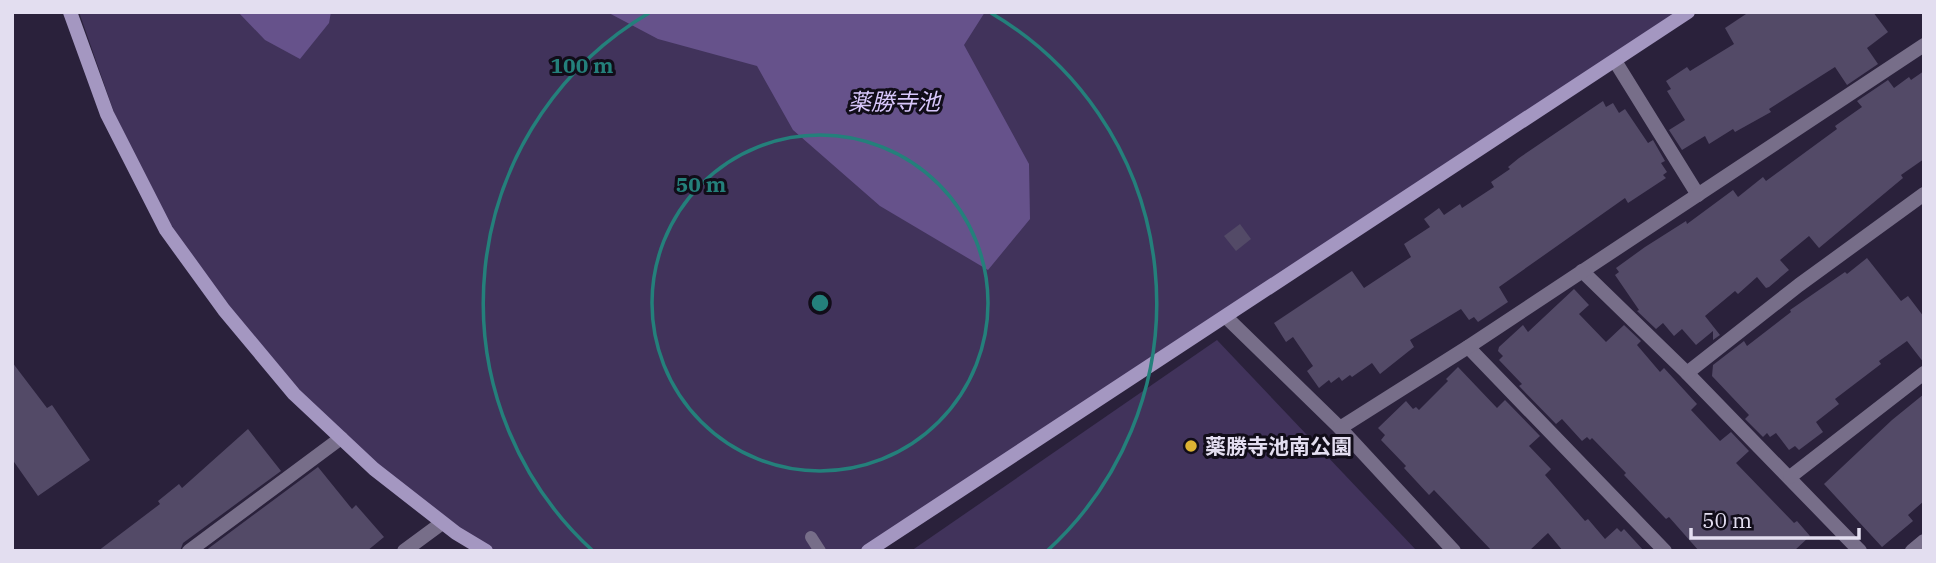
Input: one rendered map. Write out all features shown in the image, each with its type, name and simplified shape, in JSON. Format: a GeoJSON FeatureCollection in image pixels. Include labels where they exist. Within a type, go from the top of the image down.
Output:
{"type":"FeatureCollection","features":[{"type":"Feature","properties":{"kind":"street"},"geometry":{"type":"LineString","coordinates":[[70,12],[107,114],[166,230],[241,331],[294,394],[374,469],[442,523],[486,551]]}},
{"type":"Feature","properties":{"kind":"street"},"geometry":{"type":"LineString","coordinates":[[868,551],[1688,12]]}},
{"type":"Feature","properties":{"kind":"street"},"geometry":{"type":"LineString","coordinates":[[1340,428],[1468,347],[1924,45]]}},
{"type":"Feature","properties":{"kind":"street"},"geometry":{"type":"LineString","coordinates":[[1615,61],[1698,195]]}},
{"type":"Feature","properties":{"kind":"street"},"geometry":{"type":"LineString","coordinates":[[1688,373],[1799,285],[1924,194]]}},
{"type":"Feature","properties":{"kind":"street"},"geometry":{"type":"LineString","coordinates":[[1582,271],[1688,373],[1860,551]]}},
{"type":"Feature","properties":{"kind":"street"},"geometry":{"type":"LineString","coordinates":[[1226,317],[1340,428],[1454,551]]}},
{"type":"Feature","properties":{"kind":"street"},"geometry":{"type":"LineString","coordinates":[[1468,347],[1665,551]]}},
{"type":"Feature","properties":{"kind":"street"},"geometry":{"type":"LineString","coordinates":[[1790,477],[1924,373]]}},
{"type":"Feature","properties":{"kind":"street"},"geometry":{"type":"LineString","coordinates":[[189,551],[341,438]]}},
{"type":"Feature","properties":{"kind":"street"},"geometry":{"type":"LineString","coordinates":[[404,551],[442,523]]}},
{"type":"Feature","properties":{"kind":"street"},"geometry":{"type":"LineString","coordinates":[[1912,551],[1924,541]]}},
{"type":"Feature","properties":{"kind":"lane"},"geometry":{"type":"LineString","coordinates":[[811,537],[820,551]]}},
{"type":"Feature","properties":{"kind":"shaded area"},"geometry":{"type":"Polygon","coordinates":[[[79,12],[1690,12],[869,551],[487,551],[381,470],[302,397],[174,236],[117,121],[79,12]]]}},
{"type":"Feature","properties":{"kind":"shaded area","name":"薬勝寺池南公園"},"geometry":{"type":"Polygon","coordinates":[[[1217,340],[1417,551],[911,551],[1217,340]]]}},
{"type":"Feature","properties":{"kind":"water"},"geometry":{"type":"Polygon","coordinates":[[[238,12],[331,12],[329,23],[300,59],[265,40],[238,12]]]}},
{"type":"Feature","properties":{"kind":"water","name":"薬勝寺池"},"geometry":{"type":"Polygon","coordinates":[[[607,12],[985,12],[964,45],[1029,164],[1030,219],[988,270],[880,206],[793,130],[757,66],[658,39],[607,12]]]}},
{"type":"Feature","properties":{"kind":"building"},"geometry":{"type":"Polygon","coordinates":[[[1749,12],[1873,12],[1888,32],[1867,48],[1878,64],[1847,85],[1835,67],[1769,109],[1771,112],[1735,132],[1733,129],[1709,144],[1705,136],[1682,150],[1669,130],[1685,120],[1667,91],[1671,89],[1666,81],[1687,67],[1690,71],[1734,44],[1725,28],[1749,12]]]}},
{"type":"Feature","properties":{"kind":"building"},"geometry":{"type":"Polygon","coordinates":[[[1924,71],[1924,159],[1901,175],[1903,178],[1819,248],[1809,236],[1780,260],[1789,270],[1769,287],[1766,288],[1757,277],[1738,294],[1735,291],[1705,316],[1720,335],[1713,340],[1713,331],[1696,345],[1682,329],[1674,336],[1663,323],[1656,329],[1637,311],[1639,310],[1615,275],[1619,272],[1616,268],[1686,221],[1687,224],[1733,190],[1738,197],[1763,177],[1766,181],[1837,129],[1835,126],[1862,107],[1857,101],[1888,80],[1894,88],[1909,77],[1911,80],[1924,71]]]}},
{"type":"Feature","properties":{"kind":"building"},"geometry":{"type":"Polygon","coordinates":[[[1603,101],[1606,107],[1613,103],[1619,113],[1625,109],[1648,143],[1653,140],[1665,161],[1661,163],[1667,172],[1663,175],[1666,178],[1628,203],[1625,198],[1499,287],[1508,302],[1478,322],[1474,317],[1469,320],[1461,309],[1410,340],[1414,347],[1380,374],[1372,363],[1352,377],[1350,375],[1342,381],[1339,377],[1331,383],[1329,380],[1319,388],[1307,371],[1313,366],[1293,337],[1286,342],[1274,323],[1352,271],[1364,288],[1411,257],[1404,244],[1430,227],[1424,219],[1439,208],[1444,215],[1460,204],[1462,208],[1494,187],[1491,182],[1510,169],[1508,167],[1519,158],[1603,101]]]}},
{"type":"Feature","properties":{"kind":"building"},"geometry":{"type":"Polygon","coordinates":[[[1240,224],[1251,239],[1236,251],[1224,236],[1240,224]]]}},
{"type":"Feature","properties":{"kind":"building"},"geometry":{"type":"Polygon","coordinates":[[[1867,258],[1901,301],[1908,296],[1924,317],[1924,363],[1907,341],[1835,399],[1839,404],[1816,422],[1823,432],[1799,450],[1795,446],[1789,450],[1776,433],[1770,437],[1767,433],[1763,437],[1745,419],[1749,415],[1712,376],[1713,365],[1744,341],[1747,346],[1791,312],[1790,310],[1867,258]]]}},
{"type":"Feature","properties":{"kind":"building"},"geometry":{"type":"Polygon","coordinates":[[[1574,289],[1589,305],[1579,314],[1606,342],[1624,325],[1641,341],[1637,345],[1660,372],[1664,368],[1697,404],[1691,410],[1720,441],[1731,432],[1749,451],[1736,463],[1810,536],[1794,551],[1699,551],[1669,517],[1666,519],[1624,475],[1626,473],[1592,438],[1590,440],[1587,437],[1582,441],[1562,419],[1556,424],[1519,386],[1522,384],[1499,360],[1503,356],[1498,351],[1499,347],[1523,325],[1528,332],[1574,289]]]}},
{"type":"Feature","properties":{"kind":"building"},"geometry":{"type":"Polygon","coordinates":[[[12,362],[47,408],[52,405],[90,460],[38,496],[12,459],[12,362]]]}},
{"type":"Feature","properties":{"kind":"building"},"geometry":{"type":"Polygon","coordinates":[[[1458,367],[1497,408],[1505,400],[1540,436],[1529,446],[1551,469],[1545,475],[1585,521],[1588,519],[1605,539],[1617,528],[1621,532],[1624,529],[1644,551],[1563,551],[1548,533],[1529,551],[1492,551],[1434,490],[1429,495],[1381,440],[1385,435],[1378,428],[1406,401],[1413,409],[1416,407],[1419,410],[1458,367]]]}},
{"type":"Feature","properties":{"kind":"building"},"geometry":{"type":"Polygon","coordinates":[[[1924,394],[1924,501],[1908,515],[1913,521],[1882,547],[1824,484],[1924,394]]]}},
{"type":"Feature","properties":{"kind":"building"},"geometry":{"type":"Polygon","coordinates":[[[248,429],[281,471],[183,543],[180,551],[98,551],[160,504],[158,501],[179,484],[182,488],[248,429]]]}},
{"type":"Feature","properties":{"kind":"building"},"geometry":{"type":"Polygon","coordinates":[[[318,467],[352,509],[356,505],[384,537],[367,551],[205,551],[318,467]]]}},
{"type":"Feature","properties":{"kind":"place","name":"薬勝寺池南公園"},"geometry":{"type":"Point","coordinates":[1191,446]}}]}
